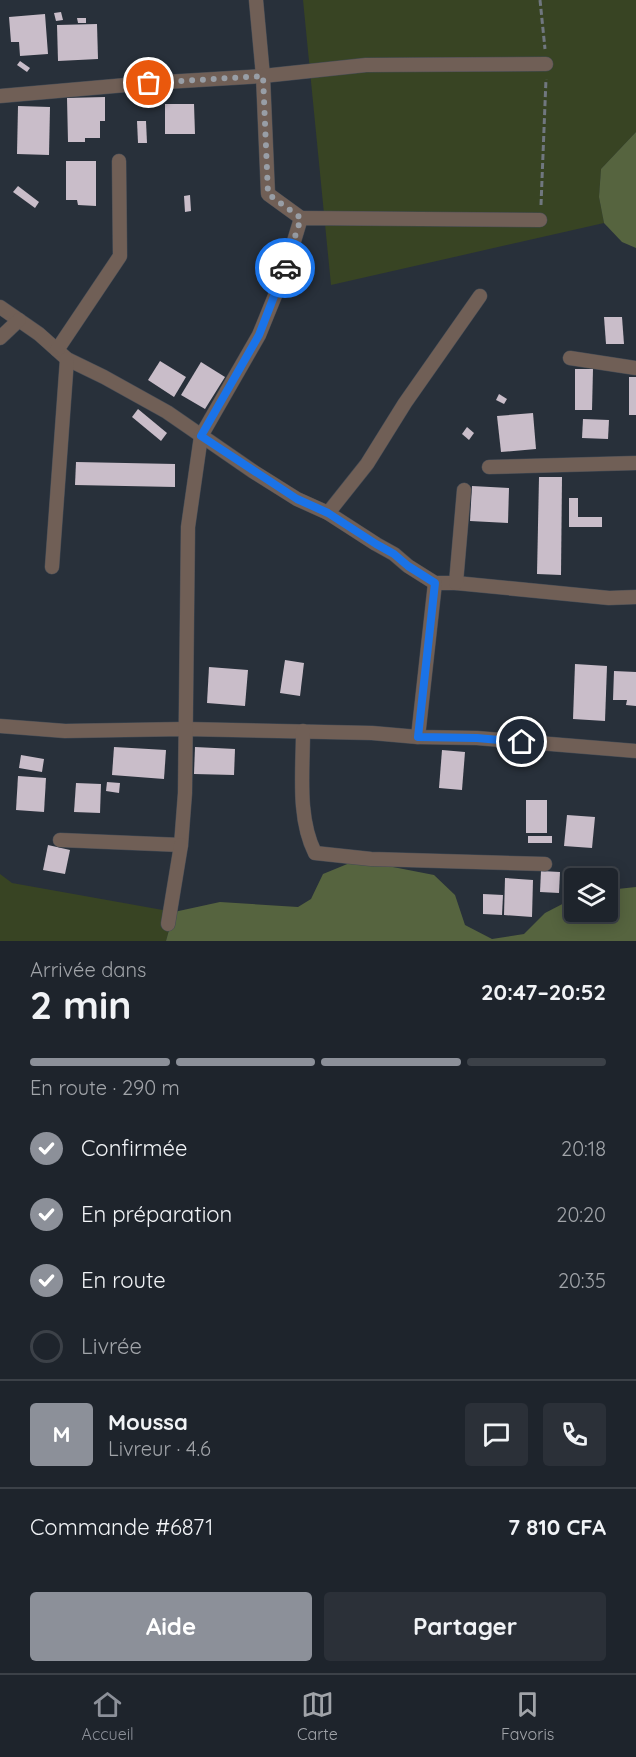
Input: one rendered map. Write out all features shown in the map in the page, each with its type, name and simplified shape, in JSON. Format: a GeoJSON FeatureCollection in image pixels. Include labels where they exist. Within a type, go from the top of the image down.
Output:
{"type":"FeatureCollection","features":[{"type":"Feature","properties":{"kind":"street"},"geometry":{"type":"LineString","coordinates":[[256,0],[263,76],[268,194],[301,218],[540,220]]}},
{"type":"Feature","properties":{"kind":"street"},"geometry":{"type":"LineString","coordinates":[[0,96],[263,76],[366,65],[546,64]]}},
{"type":"Feature","properties":{"kind":"street"},"geometry":{"type":"LineString","coordinates":[[52,567],[62,355],[120,256],[119,161]]}},
{"type":"Feature","properties":{"kind":"street"},"geometry":{"type":"LineString","coordinates":[[168,924],[181,845],[185,793],[188,527],[201,436],[259,335],[285,271],[301,218]]}},
{"type":"Feature","properties":{"kind":"street"},"geometry":{"type":"LineString","coordinates":[[328,513],[367,464],[405,403],[480,296]]}},
{"type":"Feature","properties":{"kind":"street"},"geometry":{"type":"LineString","coordinates":[[0,307],[39,334],[62,355],[167,412],[297,499],[328,513],[394,554],[435,583],[456,583],[609,598],[636,597]]}},
{"type":"Feature","properties":{"kind":"street"},"geometry":{"type":"LineString","coordinates":[[0,338],[19,320]]}},
{"type":"Feature","properties":{"kind":"street"},"geometry":{"type":"LineString","coordinates":[[570,358],[636,368]]}},
{"type":"Feature","properties":{"kind":"street"},"geometry":{"type":"LineString","coordinates":[[489,467],[636,463]]}},
{"type":"Feature","properties":{"kind":"street"},"geometry":{"type":"LineString","coordinates":[[456,583],[464,490]]}},
{"type":"Feature","properties":{"kind":"street"},"geometry":{"type":"LineString","coordinates":[[418,737],[435,583]]}},
{"type":"Feature","properties":{"kind":"street"},"geometry":{"type":"LineString","coordinates":[[0,726],[64,731],[185,729],[372,733],[418,737],[477,738],[636,751]]}},
{"type":"Feature","properties":{"kind":"street"},"geometry":{"type":"LineString","coordinates":[[303,731],[304,817],[310,844],[315,854],[371,860],[545,864]]}},
{"type":"Feature","properties":{"kind":"street"},"geometry":{"type":"LineString","coordinates":[[60,840],[181,845]]}},
{"type":"Feature","properties":{"kind":"path"},"geometry":{"type":"LineString","coordinates":[[540,0],[546,64],[540,220]]}},
{"type":"Feature","properties":{"kind":"green space"},"geometry":{"type":"Polygon","coordinates":[[[303,0],[636,0],[636,132],[601,169],[599,197],[604,223],[331,285],[303,0]]]}},
{"type":"Feature","properties":{"kind":"green space"},"geometry":{"type":"Polygon","coordinates":[[[636,132],[636,248],[622,242],[604,223],[599,197],[601,169],[636,132]]]}},
{"type":"Feature","properties":{"kind":"green space"},"geometry":{"type":"Polygon","coordinates":[[[357,860],[434,875],[455,895],[465,925],[492,939],[524,934],[545,913],[564,903],[564,922],[618,922],[618,889],[636,887],[636,941],[166,941],[174,912],[220,902],[298,907],[311,899],[323,874],[357,860]]]}},
{"type":"Feature","properties":{"kind":"green space"},"geometry":{"type":"Polygon","coordinates":[[[0,874],[12,883],[174,912],[166,941],[0,941],[0,874]]]}},
{"type":"Feature","properties":{"kind":"building"},"geometry":{"type":"Polygon","coordinates":[[[61,12],[63,20],[56,21],[54,13],[61,12]]]}},
{"type":"Feature","properties":{"kind":"building"},"geometry":{"type":"Polygon","coordinates":[[[45,14],[48,54],[20,56],[19,42],[11,42],[9,17],[45,14]]]}},
{"type":"Feature","properties":{"kind":"building"},"geometry":{"type":"Polygon","coordinates":[[[77,18],[86,18],[86,23],[78,23],[77,18]]]}},
{"type":"Feature","properties":{"kind":"building"},"geometry":{"type":"Polygon","coordinates":[[[97,24],[98,59],[58,61],[57,25],[97,24]]]}},
{"type":"Feature","properties":{"kind":"building"},"geometry":{"type":"Polygon","coordinates":[[[20,61],[30,68],[27,72],[17,65],[20,61]]]}},
{"type":"Feature","properties":{"kind":"building"},"geometry":{"type":"Polygon","coordinates":[[[105,97],[105,121],[100,121],[100,138],[85,138],[85,142],[68,142],[67,98],[105,97]]]}},
{"type":"Feature","properties":{"kind":"building"},"geometry":{"type":"Polygon","coordinates":[[[165,104],[194,104],[195,134],[165,134],[165,104]]]}},
{"type":"Feature","properties":{"kind":"building"},"geometry":{"type":"Polygon","coordinates":[[[18,106],[50,107],[49,155],[17,154],[18,106]]]}},
{"type":"Feature","properties":{"kind":"building"},"geometry":{"type":"Polygon","coordinates":[[[137,121],[146,121],[147,143],[138,143],[137,121]]]}},
{"type":"Feature","properties":{"kind":"building"},"geometry":{"type":"Polygon","coordinates":[[[66,161],[96,161],[96,206],[78,205],[77,200],[66,200],[66,161]]]}},
{"type":"Feature","properties":{"kind":"building"},"geometry":{"type":"Polygon","coordinates":[[[18,186],[39,202],[35,208],[13,192],[18,186]]]}},
{"type":"Feature","properties":{"kind":"building"},"geometry":{"type":"Polygon","coordinates":[[[190,195],[191,211],[185,212],[184,196],[190,195]]]}},
{"type":"Feature","properties":{"kind":"building"},"geometry":{"type":"Polygon","coordinates":[[[604,317],[622,317],[624,344],[606,344],[604,317]]]}},
{"type":"Feature","properties":{"kind":"building"},"geometry":{"type":"Polygon","coordinates":[[[160,361],[186,377],[174,397],[148,380],[160,361]]]}},
{"type":"Feature","properties":{"kind":"building"},"geometry":{"type":"Polygon","coordinates":[[[201,362],[225,377],[205,409],[181,395],[201,362]]]}},
{"type":"Feature","properties":{"kind":"building"},"geometry":{"type":"Polygon","coordinates":[[[575,369],[593,369],[592,410],[575,410],[575,369]]]}},
{"type":"Feature","properties":{"kind":"building"},"geometry":{"type":"Polygon","coordinates":[[[629,377],[636,377],[636,415],[629,415],[629,377]]]}},
{"type":"Feature","properties":{"kind":"building"},"geometry":{"type":"Polygon","coordinates":[[[499,394],[507,399],[504,404],[496,400],[499,394]]]}},
{"type":"Feature","properties":{"kind":"building"},"geometry":{"type":"Polygon","coordinates":[[[138,409],[167,433],[161,441],[132,417],[138,409]]]}},
{"type":"Feature","properties":{"kind":"building"},"geometry":{"type":"Polygon","coordinates":[[[533,413],[536,449],[501,452],[497,416],[533,413]]]}},
{"type":"Feature","properties":{"kind":"building"},"geometry":{"type":"Polygon","coordinates":[[[583,419],[609,420],[608,439],[582,438],[583,419]]]}},
{"type":"Feature","properties":{"kind":"building"},"geometry":{"type":"Polygon","coordinates":[[[467,427],[474,433],[469,440],[462,434],[467,427]]]}},
{"type":"Feature","properties":{"kind":"building"},"geometry":{"type":"Polygon","coordinates":[[[76,462],[175,464],[175,487],[75,485],[76,462]]]}},
{"type":"Feature","properties":{"kind":"building"},"geometry":{"type":"Polygon","coordinates":[[[539,477],[562,477],[561,575],[537,574],[539,477]]]}},
{"type":"Feature","properties":{"kind":"building"},"geometry":{"type":"Polygon","coordinates":[[[472,486],[509,488],[508,523],[470,521],[472,486]]]}},
{"type":"Feature","properties":{"kind":"building"},"geometry":{"type":"Polygon","coordinates":[[[569,498],[578,498],[578,517],[602,517],[602,527],[569,527],[569,498]]]}},
{"type":"Feature","properties":{"kind":"building"},"geometry":{"type":"Polygon","coordinates":[[[285,660],[304,663],[300,696],[280,693],[285,660]]]}},
{"type":"Feature","properties":{"kind":"building"},"geometry":{"type":"Polygon","coordinates":[[[575,664],[607,666],[605,721],[573,719],[575,664]]]}},
{"type":"Feature","properties":{"kind":"building"},"geometry":{"type":"Polygon","coordinates":[[[209,667],[248,670],[245,706],[207,703],[209,667]]]}},
{"type":"Feature","properties":{"kind":"building"},"geometry":{"type":"Polygon","coordinates":[[[614,671],[636,672],[636,706],[626,705],[627,700],[613,700],[614,671]]]}},
{"type":"Feature","properties":{"kind":"building"},"geometry":{"type":"Polygon","coordinates":[[[114,747],[166,750],[164,779],[112,775],[114,747]]]}},
{"type":"Feature","properties":{"kind":"building"},"geometry":{"type":"Polygon","coordinates":[[[195,747],[235,749],[234,775],[194,774],[195,747]]]}},
{"type":"Feature","properties":{"kind":"building"},"geometry":{"type":"Polygon","coordinates":[[[442,750],[465,752],[462,790],[439,788],[442,750]]]}},
{"type":"Feature","properties":{"kind":"building"},"geometry":{"type":"Polygon","coordinates":[[[21,755],[44,759],[42,772],[19,768],[21,755]]]}},
{"type":"Feature","properties":{"kind":"building"},"geometry":{"type":"Polygon","coordinates":[[[18,776],[46,778],[44,812],[16,810],[18,776]]]}},
{"type":"Feature","properties":{"kind":"building"},"geometry":{"type":"Polygon","coordinates":[[[107,782],[120,783],[119,793],[106,791],[107,782]]]}},
{"type":"Feature","properties":{"kind":"building"},"geometry":{"type":"Polygon","coordinates":[[[76,783],[101,784],[100,813],[74,812],[76,783]]]}},
{"type":"Feature","properties":{"kind":"building"},"geometry":{"type":"Polygon","coordinates":[[[526,800],[547,800],[547,833],[526,833],[526,800]]]}},
{"type":"Feature","properties":{"kind":"building"},"geometry":{"type":"Polygon","coordinates":[[[567,815],[595,817],[592,848],[564,846],[567,815]]]}},
{"type":"Feature","properties":{"kind":"building"},"geometry":{"type":"Polygon","coordinates":[[[528,836],[552,836],[552,843],[528,843],[528,836]]]}},
{"type":"Feature","properties":{"kind":"building"},"geometry":{"type":"Polygon","coordinates":[[[48,845],[70,850],[65,874],[43,870],[48,845]]]}},
{"type":"Feature","properties":{"kind":"building"},"geometry":{"type":"Polygon","coordinates":[[[541,871],[560,872],[559,893],[540,892],[541,871]]]}},
{"type":"Feature","properties":{"kind":"building"},"geometry":{"type":"Polygon","coordinates":[[[505,878],[533,880],[532,917],[504,915],[505,878]]]}},
{"type":"Feature","properties":{"kind":"building"},"geometry":{"type":"Polygon","coordinates":[[[483,894],[503,895],[502,915],[483,914],[483,894]]]}},
{"type":"Feature","properties":{"kind":"way so far"},"geometry":{"type":"LineString","coordinates":[[149,83],[263,76],[268,194],[301,218],[285,268]]}},
{"type":"Feature","properties":{"kind":"route"},"geometry":{"type":"LineString","coordinates":[[285,268],[259,335],[201,436],[297,499],[328,513],[394,554],[435,583],[418,737],[477,738],[522,742]]}}]}
